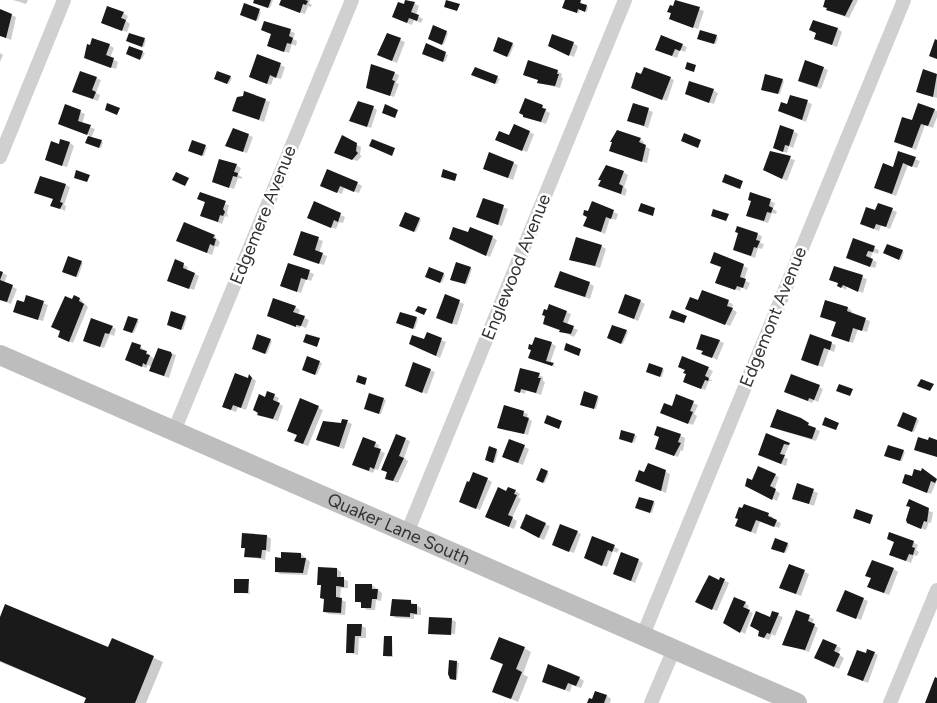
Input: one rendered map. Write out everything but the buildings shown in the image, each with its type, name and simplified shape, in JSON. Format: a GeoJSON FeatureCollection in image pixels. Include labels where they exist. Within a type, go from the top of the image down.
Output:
{"type":"FeatureCollection","features":[{"type":"Feature","properties":{"kind":"main road","name":"Quaker Lane South"},"geometry":{"type":"LineString","coordinates":[[0,354],[797,703]]}},
{"type":"Feature","properties":{"kind":"street"},"geometry":{"type":"LineString","coordinates":[[0,157],[64,0]]}},
{"type":"Feature","properties":{"kind":"street","name":"Edgemere Avenue"},"geometry":{"type":"LineString","coordinates":[[174,431],[352,0]]}},
{"type":"Feature","properties":{"kind":"street","name":"Englewood Avenue"},"geometry":{"type":"LineString","coordinates":[[407,533],[625,0]]}},
{"type":"Feature","properties":{"kind":"street","name":"Edgemont Avenue"},"geometry":{"type":"LineString","coordinates":[[642,635],[904,0]]}},
{"type":"Feature","properties":{"kind":"street"},"geometry":{"type":"LineString","coordinates":[[890,703],[937,590]]}},
{"type":"Feature","properties":{"kind":"street"},"geometry":{"type":"LineString","coordinates":[[651,703],[674,649]]}}]}
